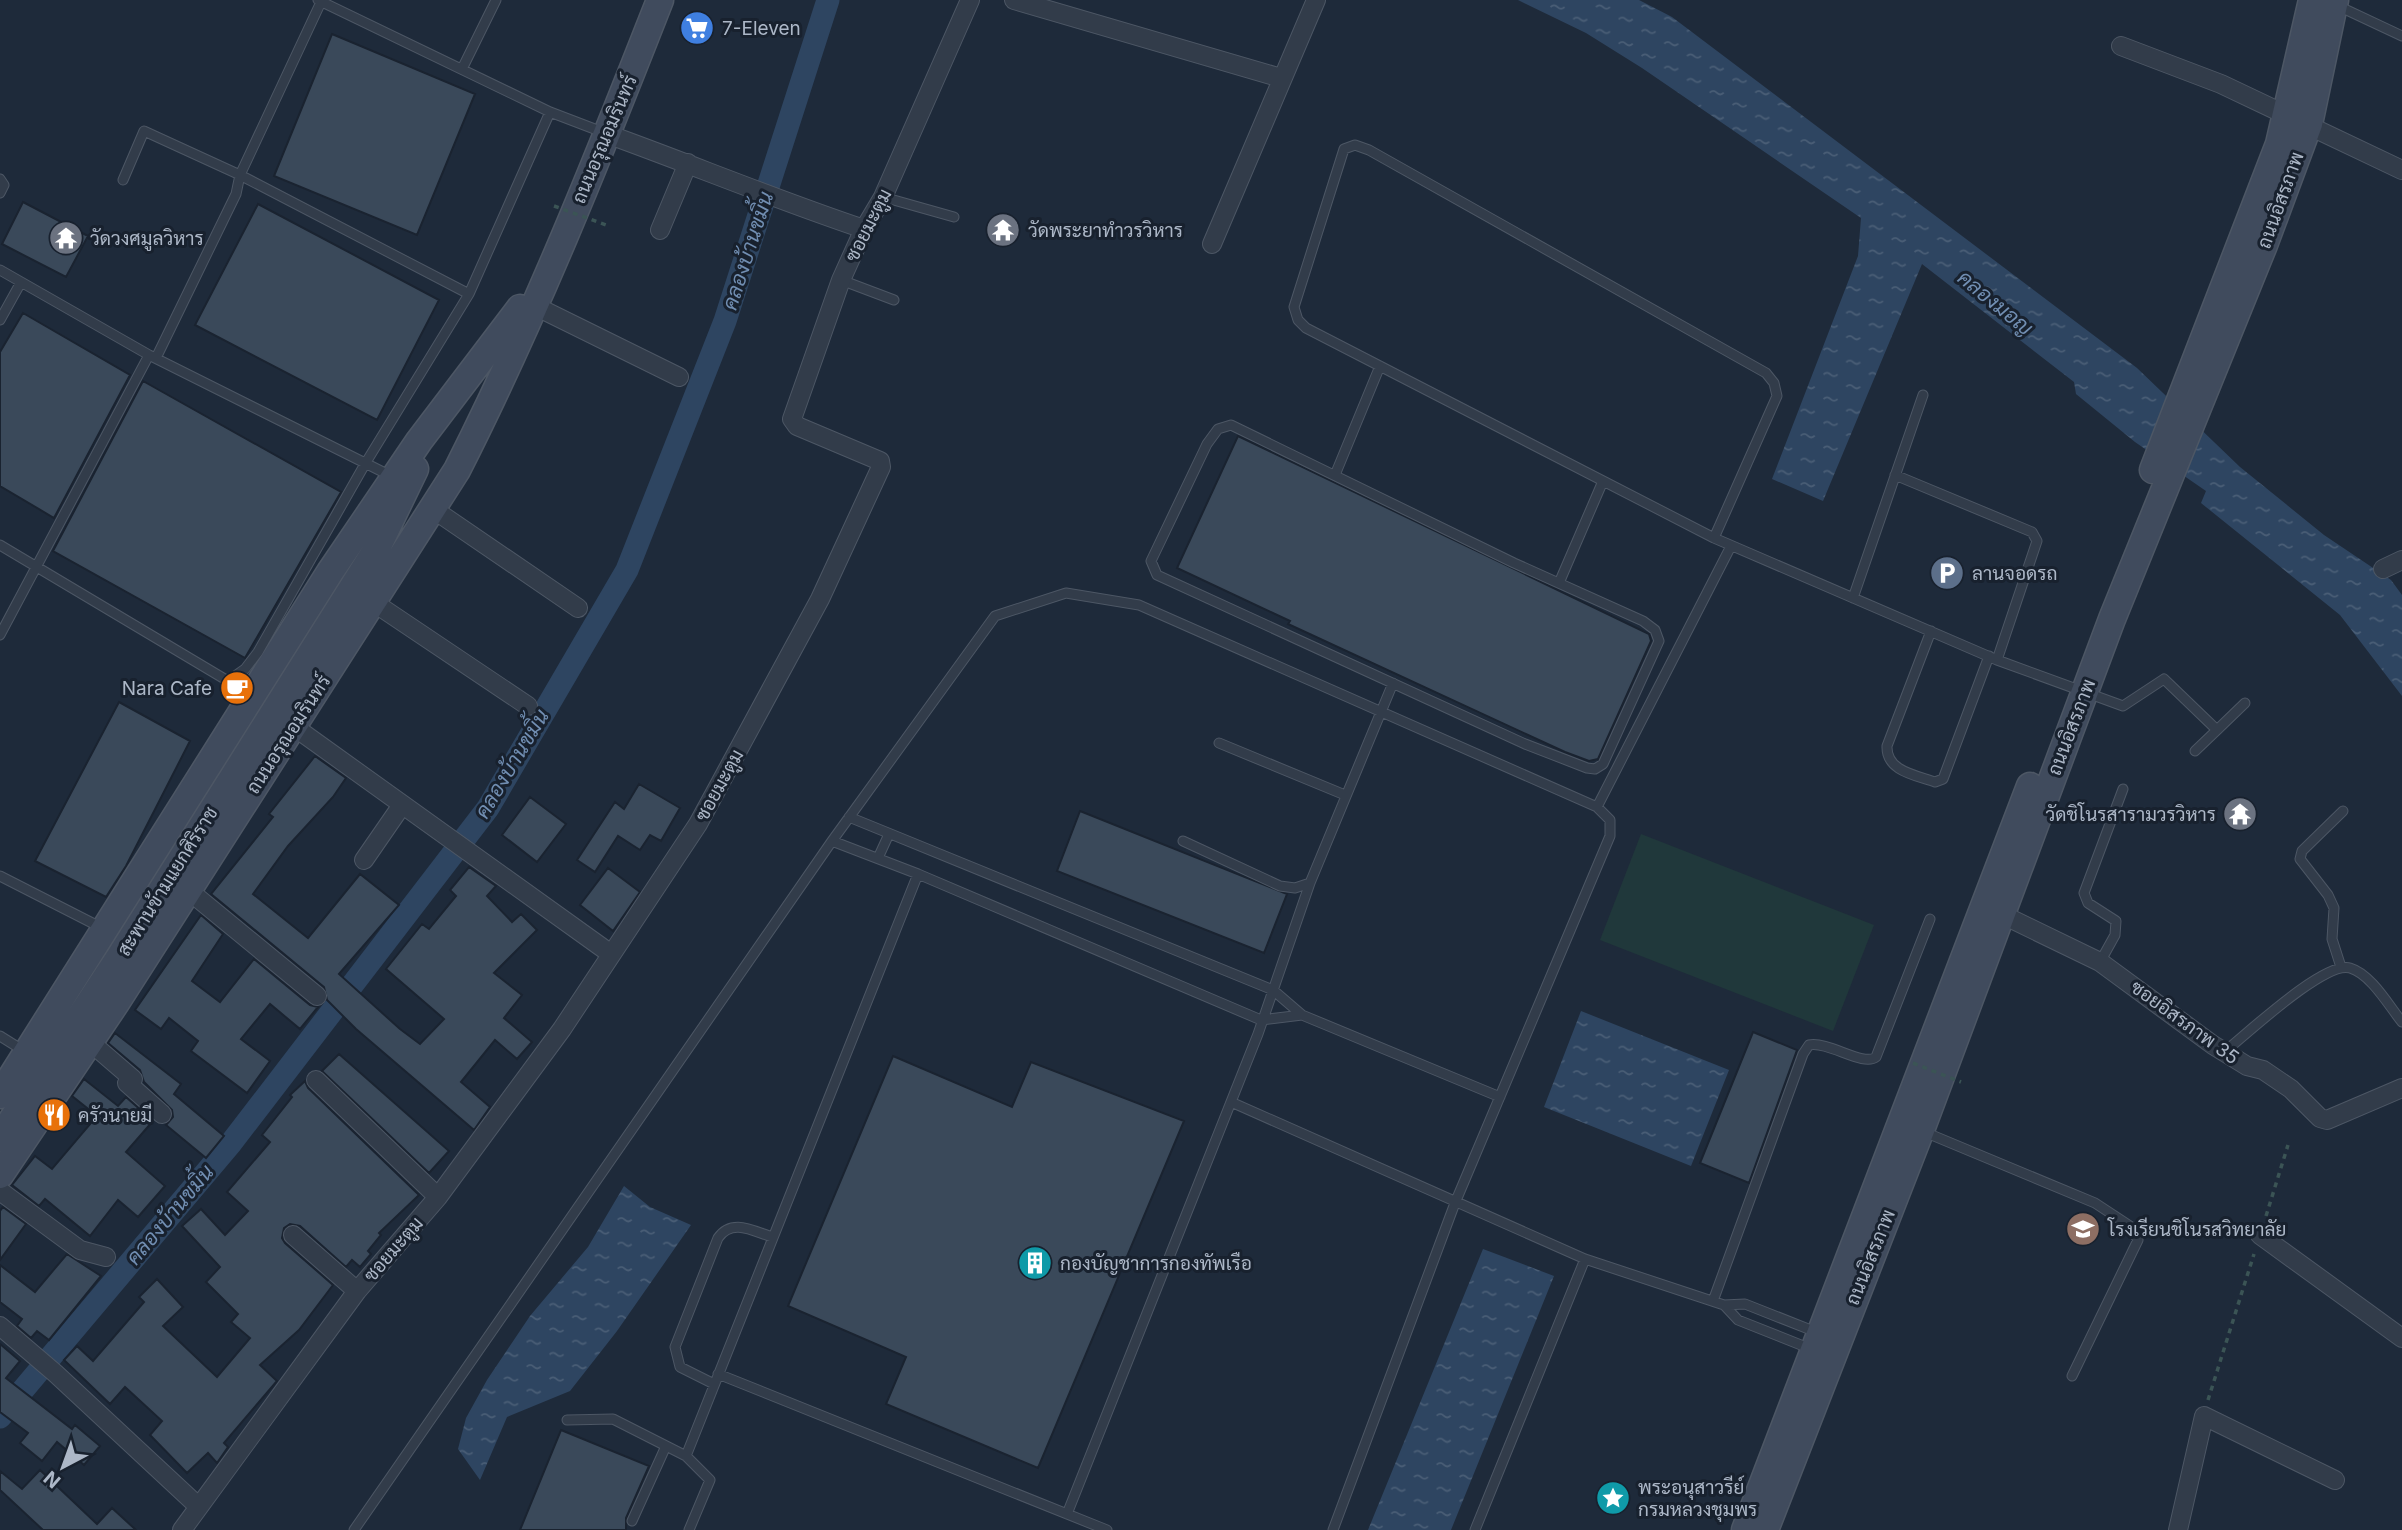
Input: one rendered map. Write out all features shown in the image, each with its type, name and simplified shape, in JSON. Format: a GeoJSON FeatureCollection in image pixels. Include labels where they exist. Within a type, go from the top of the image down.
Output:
{"type":"FeatureCollection","features":[{"type":"Feature","properties":{"kind":"main road","name":"ถนนอรุณอมรินทร์"},"geometry":{"type":"LineString","coordinates":[[0,1175],[90,1042],[433,509],[479,426],[533,305],[607,134],[660,0]]}},
{"type":"Feature","properties":{"kind":"main road","name":"ถนนอิสรภาพ"},"geometry":{"type":"LineString","coordinates":[[1765,1530],[1826,1345],[1921,1130],[2001,914],[2076,690],[2235,290],[2297,119],[2327,2]]}},
{"type":"Feature","properties":{"kind":"main road","name":"ถนนอรุณอมรินทร์"},"geometry":{"type":"LineString","coordinates":[[0,1095],[312,599],[394,477],[545,276]]}},
{"type":"Feature","properties":{"kind":"main road","name":"สะพานข้ามแยกศิริราช"},"geometry":{"type":"LineString","coordinates":[[0,1138],[112,969],[375,552],[447,405]]}},
{"type":"Feature","properties":{"kind":"main road","name":"สะพานข้ามแยกศิริราช"},"geometry":{"type":"LineString","coordinates":[[375,552],[479,426]]}},
{"type":"Feature","properties":{"kind":"main road"},"geometry":{"type":"LineString","coordinates":[[1745,1530],[1826,1345],[2076,690]]}},
{"type":"Feature","properties":{"kind":"street","name":"ซอยมะตูม"},"geometry":{"type":"LineString","coordinates":[[182,1530],[357,1291],[438,1197],[562,1029],[698,824],[820,599],[881,467],[877,458],[793,424],[792,419],[841,280],[864,229],[883,197],[970,0]]}},
{"type":"Feature","properties":{"kind":"street"},"geometry":{"type":"LineString","coordinates":[[1014,0],[1281,78]]}},
{"type":"Feature","properties":{"kind":"street"},"geometry":{"type":"LineString","coordinates":[[1212,244],[1315,0]]}},
{"type":"Feature","properties":{"kind":"street"},"geometry":{"type":"LineString","coordinates":[[2121,46],[2221,83],[2402,170]]}},
{"type":"Feature","properties":{"kind":"street"},"geometry":{"type":"LineString","coordinates":[[607,134],[688,163],[776,200],[864,229]]}},
{"type":"Feature","properties":{"kind":"street"},"geometry":{"type":"LineString","coordinates":[[660,230],[688,163]]}},
{"type":"Feature","properties":{"kind":"street"},"geometry":{"type":"LineString","coordinates":[[533,305],[679,377]]}},
{"type":"Feature","properties":{"kind":"street"},"geometry":{"type":"LineString","coordinates":[[433,509],[578,608]]}},
{"type":"Feature","properties":{"kind":"street"},"geometry":{"type":"LineString","coordinates":[[2383,569],[2402,560]]}},
{"type":"Feature","properties":{"kind":"street"},"geometry":{"type":"LineString","coordinates":[[373,602],[528,706]]}},
{"type":"Feature","properties":{"kind":"street"},"geometry":{"type":"LineString","coordinates":[[293,726],[611,954]]}},
{"type":"Feature","properties":{"kind":"street"},"geometry":{"type":"LineString","coordinates":[[364,860],[402,805]]}},
{"type":"Feature","properties":{"kind":"street"},"geometry":{"type":"LineString","coordinates":[[188,890],[317,996]]}},
{"type":"Feature","properties":{"kind":"street","name":"ซอยอิสรภาพ 35"},"geometry":{"type":"LineString","coordinates":[[2001,914],[2100,962],[2221,1049],[2247,1066],[2263,1070],[2291,1089],[2320,1118],[2327,1120],[2402,1088]]}},
{"type":"Feature","properties":{"kind":"street"},"geometry":{"type":"LineString","coordinates":[[90,1042],[134,1079],[127,1083],[162,1114]]}},
{"type":"Feature","properties":{"kind":"street"},"geometry":{"type":"LineString","coordinates":[[316,1080],[438,1197]]}},
{"type":"Feature","properties":{"kind":"street"},"geometry":{"type":"LineString","coordinates":[[0,1191],[80,1250],[106,1257]]}},
{"type":"Feature","properties":{"kind":"street"},"geometry":{"type":"LineString","coordinates":[[2260,1235],[2402,1338]]}},
{"type":"Feature","properties":{"kind":"street"},"geometry":{"type":"LineString","coordinates":[[293,1236],[357,1291]]}},
{"type":"Feature","properties":{"kind":"street"},"geometry":{"type":"LineString","coordinates":[[0,1326],[55,1373],[199,1507]]}},
{"type":"Feature","properties":{"kind":"street"},"geometry":{"type":"LineString","coordinates":[[2178,1530],[2204,1416],[2335,1480]]}},
{"type":"Feature","properties":{"kind":"lane"},"geometry":{"type":"LineString","coordinates":[[462,69],[496,0]]}},
{"type":"Feature","properties":{"kind":"lane"},"geometry":{"type":"LineString","coordinates":[[0,635],[35,567],[153,357],[236,194],[240,175],[320,1],[335,4],[550,112],[607,134]]}},
{"type":"Feature","properties":{"kind":"lane"},"geometry":{"type":"LineString","coordinates":[[2327,2],[2402,36]]}},
{"type":"Feature","properties":{"kind":"lane"},"geometry":{"type":"LineString","coordinates":[[0,544],[228,681],[246,669],[365,464],[469,293],[550,112]]}},
{"type":"Feature","properties":{"kind":"lane"},"geometry":{"type":"LineString","coordinates":[[123,180],[144,131],[240,175],[469,293]]}},
{"type":"Feature","properties":{"kind":"lane"},"geometry":{"type":"LineString","coordinates":[[1714,538],[1777,396],[1774,383],[1766,373],[1355,145],[1344,149],[1294,307],[1297,320],[1306,328],[1714,538],[1731,546],[1993,658],[2123,706],[2164,679],[2217,730]]}},
{"type":"Feature","properties":{"kind":"lane"},"geometry":{"type":"LineString","coordinates":[[0,179],[4,185],[0,192]]}},
{"type":"Feature","properties":{"kind":"lane"},"geometry":{"type":"LineString","coordinates":[[883,197],[954,217]]}},
{"type":"Feature","properties":{"kind":"lane"},"geometry":{"type":"LineString","coordinates":[[0,270],[20,284],[153,357],[394,477]]}},
{"type":"Feature","properties":{"kind":"lane"},"geometry":{"type":"LineString","coordinates":[[841,280],[894,300]]}},
{"type":"Feature","properties":{"kind":"lane"},"geometry":{"type":"LineString","coordinates":[[0,320],[20,284]]}},
{"type":"Feature","properties":{"kind":"lane"},"geometry":{"type":"LineString","coordinates":[[1335,475],[1380,366]]}},
{"type":"Feature","properties":{"kind":"lane"},"geometry":{"type":"LineString","coordinates":[[1853,598],[1923,395]]}},
{"type":"Feature","properties":{"kind":"lane"},"geometry":{"type":"LineString","coordinates":[[1231,425],[1559,583],[1643,621],[1658,635],[1603,764],[1595,769],[1525,744],[1157,575],[1151,561],[1207,444],[1218,429],[1231,425]]}},
{"type":"Feature","properties":{"kind":"lane"},"geometry":{"type":"LineString","coordinates":[[1895,475],[2032,531],[2037,541],[1943,779],[1935,782],[1894,766],[1886,756],[1887,746],[1931,631]]}},
{"type":"Feature","properties":{"kind":"lane"},"geometry":{"type":"LineString","coordinates":[[1559,583],[1603,481]]}},
{"type":"Feature","properties":{"kind":"lane"},"geometry":{"type":"LineString","coordinates":[[1597,807],[1731,546]]}},
{"type":"Feature","properties":{"kind":"lane"},"geometry":{"type":"LineString","coordinates":[[354,1530],[832,841],[995,616],[1066,593],[1139,605],[1378,713],[1597,807],[1610,820],[1610,836],[1455,1203],[1333,1530]]}},
{"type":"Feature","properties":{"kind":"lane"},"geometry":{"type":"LineString","coordinates":[[1068,1514],[1231,1102],[1310,883],[1378,713],[1393,683]]}},
{"type":"Feature","properties":{"kind":"lane"},"geometry":{"type":"LineString","coordinates":[[2195,751],[2245,703]]}},
{"type":"Feature","properties":{"kind":"lane"},"geometry":{"type":"LineString","coordinates":[[1219,743],[1345,796]]}},
{"type":"Feature","properties":{"kind":"lane"},"geometry":{"type":"LineString","coordinates":[[2100,962],[2115,935],[2116,921],[2090,905],[2084,892],[2123,789]]}},
{"type":"Feature","properties":{"kind":"lane"},"geometry":{"type":"LineString","coordinates":[[2341,967],[2332,939],[2334,908],[2300,856],[2343,811]]}},
{"type":"Feature","properties":{"kind":"lane"},"geometry":{"type":"LineString","coordinates":[[849,817],[1273,990],[1302,1016],[1500,1097]]}},
{"type":"Feature","properties":{"kind":"lane"},"geometry":{"type":"LineString","coordinates":[[878,858],[890,834]]}},
{"type":"Feature","properties":{"kind":"lane"},"geometry":{"type":"LineString","coordinates":[[832,841],[918,874],[1261,1020],[1302,1016]]}},
{"type":"Feature","properties":{"kind":"lane"},"geometry":{"type":"LineString","coordinates":[[1183,841],[1280,886],[1295,888],[1310,883]]}},
{"type":"Feature","properties":{"kind":"lane"},"geometry":{"type":"LineString","coordinates":[[686,1456],[918,874]]}},
{"type":"Feature","properties":{"kind":"lane"},"geometry":{"type":"LineString","coordinates":[[0,876],[105,929]]}},
{"type":"Feature","properties":{"kind":"lane"},"geometry":{"type":"LineString","coordinates":[[1713,1301],[1803,1054],[1809,1045],[1819,1043],[1866,1060],[1876,1057],[1930,919]]}},
{"type":"Feature","properties":{"kind":"lane"},"geometry":{"type":"LineString","coordinates":[[2221,1049],[2230,1048],[2292,998],[2341,967],[2351,968],[2364,976],[2402,1022]]}},
{"type":"Feature","properties":{"kind":"lane"},"geometry":{"type":"LineString","coordinates":[[0,1036],[28,1053]]}},
{"type":"Feature","properties":{"kind":"lane"},"geometry":{"type":"LineString","coordinates":[[1231,1102],[1585,1259],[1724,1305],[1745,1304],[1826,1345]]}},
{"type":"Feature","properties":{"kind":"lane"},"geometry":{"type":"LineString","coordinates":[[1921,1130],[2095,1203],[2130,1226],[2138,1240],[2072,1376]]}},
{"type":"Feature","properties":{"kind":"lane"},"geometry":{"type":"LineString","coordinates":[[714,1384],[680,1367],[675,1348],[718,1238],[723,1230],[736,1226],[772,1237]]}},
{"type":"Feature","properties":{"kind":"lane"},"geometry":{"type":"LineString","coordinates":[[1475,1530],[1585,1259]]}},
{"type":"Feature","properties":{"kind":"lane"},"geometry":{"type":"LineString","coordinates":[[1724,1305],[1738,1320],[1826,1345]]}},
{"type":"Feature","properties":{"kind":"lane"},"geometry":{"type":"LineString","coordinates":[[718,1374],[1107,1530]]}},
{"type":"Feature","properties":{"kind":"lane"},"geometry":{"type":"LineString","coordinates":[[567,1420],[613,1419],[686,1456],[710,1480],[689,1530]]}},
{"type":"Feature","properties":{"kind":"lane"},"geometry":{"type":"LineString","coordinates":[[632,1521],[666,1446]]}},
{"type":"Feature","properties":{"kind":"path"},"geometry":{"type":"LineString","coordinates":[[554,206],[609,226]]}},
{"type":"Feature","properties":{"kind":"path"},"geometry":{"type":"LineString","coordinates":[[1913,1063],[1961,1082]]}},
{"type":"Feature","properties":{"kind":"path"},"geometry":{"type":"LineString","coordinates":[[2204,1416],[2288,1145]]}},
{"type":"Feature","properties":{"kind":"green space"},"geometry":{"type":"Polygon","coordinates":[[[1641,834],[1874,925],[1833,1031],[1600,940],[1641,834]]]}},
{"type":"Feature","properties":{"kind":"water","name":"คลองมอญ"},"geometry":{"type":"Polygon","coordinates":[[[1518,0],[1639,0],[1672,17],[2137,368],[2240,467],[2324,535],[2391,580],[2402,595],[2402,696],[2340,615],[2201,503],[2206,491],[2135,442],[2076,394],[2074,382],[1922,264],[1823,501],[1772,479],[1858,256],[1861,218],[1642,68],[1586,33],[1518,0]]]}},
{"type":"Feature","properties":{"kind":"water"},"geometry":{"type":"Polygon","coordinates":[[[1581,1011],[1729,1070],[1691,1166],[1544,1107],[1581,1011]]]}},
{"type":"Feature","properties":{"kind":"water"},"geometry":{"type":"Polygon","coordinates":[[[624,1186],[650,1207],[691,1225],[617,1331],[570,1391],[507,1417],[480,1480],[458,1449],[466,1418],[487,1380],[530,1316],[588,1247],[624,1186]]]}},
{"type":"Feature","properties":{"kind":"water"},"geometry":{"type":"Polygon","coordinates":[[[1483,1249],[1554,1276],[1451,1530],[1368,1530],[1483,1249]]]}},
{"type":"Feature","properties":{"kind":"building"},"geometry":{"type":"Polygon","coordinates":[[[332,34],[475,94],[417,235],[274,176],[332,34]]]}},
{"type":"Feature","properties":{"kind":"building"},"geometry":{"type":"Polygon","coordinates":[[[23,202],[88,236],[66,277],[2,244],[23,202]]]}},
{"type":"Feature","properties":{"kind":"building"},"geometry":{"type":"Polygon","coordinates":[[[258,204],[439,300],[377,420],[195,325],[258,204]]]}},
{"type":"Feature","properties":{"kind":"building"},"geometry":{"type":"Polygon","coordinates":[[[23,313],[130,375],[54,518],[0,486],[0,352],[23,313]]]}},
{"type":"Feature","properties":{"kind":"building"},"geometry":{"type":"Polygon","coordinates":[[[143,381],[341,492],[245,658],[53,551],[143,381]]]}},
{"type":"Feature","properties":{"kind":"building"},"geometry":{"type":"Polygon","coordinates":[[[1238,436],[1649,634],[1651,641],[1598,759],[1589,761],[1565,752],[1288,624],[1290,621],[1177,568],[1238,436]]]}},
{"type":"Feature","properties":{"kind":"building"},"geometry":{"type":"Polygon","coordinates":[[[119,702],[190,741],[126,866],[106,897],[35,861],[119,702]]]}},
{"type":"Feature","properties":{"kind":"building"},"geometry":{"type":"Polygon","coordinates":[[[315,756],[346,778],[333,797],[288,846],[253,894],[308,938],[360,874],[399,905],[339,974],[400,1029],[420,1044],[444,1019],[386,969],[422,924],[429,929],[456,896],[450,890],[469,867],[496,886],[487,896],[512,922],[521,914],[537,930],[494,973],[522,995],[504,1018],[532,1042],[517,1059],[495,1040],[461,1082],[490,1107],[474,1130],[356,1029],[327,1000],[324,987],[211,894],[273,817],[269,814],[315,756]]]}},
{"type":"Feature","properties":{"kind":"building"},"geometry":{"type":"Polygon","coordinates":[[[639,784],[680,808],[661,841],[650,835],[640,850],[618,836],[595,872],[577,860],[615,802],[624,809],[639,784]]]}},
{"type":"Feature","properties":{"kind":"building"},"geometry":{"type":"Polygon","coordinates":[[[530,797],[566,824],[537,862],[502,835],[530,797]]]}},
{"type":"Feature","properties":{"kind":"building"},"geometry":{"type":"Polygon","coordinates":[[[1080,811],[1287,894],[1264,953],[1057,871],[1080,811]]]}},
{"type":"Feature","properties":{"kind":"building"},"geometry":{"type":"Polygon","coordinates":[[[608,868],[640,892],[613,931],[580,905],[608,868]]]}},
{"type":"Feature","properties":{"kind":"building"},"geometry":{"type":"Polygon","coordinates":[[[201,915],[223,934],[192,981],[220,1002],[254,959],[310,1005],[318,1007],[300,1029],[270,1004],[241,1039],[270,1061],[247,1093],[191,1051],[198,1041],[169,1018],[161,1029],[135,1010],[201,915]]]}},
{"type":"Feature","properties":{"kind":"building"},"geometry":{"type":"Polygon","coordinates":[[[1753,1032],[1797,1050],[1749,1183],[1700,1163],[1753,1032]]]}},
{"type":"Feature","properties":{"kind":"building"},"geometry":{"type":"Polygon","coordinates":[[[115,1033],[181,1084],[174,1094],[224,1136],[206,1158],[166,1125],[173,1117],[172,1110],[144,1082],[140,1070],[108,1043],[115,1033]]]}},
{"type":"Feature","properties":{"kind":"building"},"geometry":{"type":"Polygon","coordinates":[[[339,1054],[449,1151],[429,1173],[322,1071],[339,1054]]]}},
{"type":"Feature","properties":{"kind":"building","name":"กองบัญชาการกองทัพเรือ"},"geometry":{"type":"Polygon","coordinates":[[[893,1056],[1012,1107],[1031,1062],[1184,1121],[1038,1468],[886,1404],[906,1357],[788,1306],[893,1056]]]}},
{"type":"Feature","properties":{"kind":"building"},"geometry":{"type":"Polygon","coordinates":[[[84,1079],[118,1106],[126,1097],[153,1121],[126,1152],[165,1186],[138,1217],[118,1200],[90,1236],[45,1199],[39,1206],[12,1185],[35,1156],[52,1169],[97,1116],[72,1096],[84,1079]]]}},
{"type":"Feature","properties":{"kind":"building"},"geometry":{"type":"Polygon","coordinates":[[[305,1081],[308,1088],[419,1195],[379,1233],[381,1235],[368,1251],[371,1254],[360,1267],[352,1260],[346,1267],[300,1226],[290,1224],[284,1228],[282,1238],[285,1243],[333,1285],[299,1330],[260,1365],[277,1381],[224,1443],[228,1447],[217,1463],[208,1453],[187,1473],[150,1435],[162,1421],[125,1387],[110,1404],[64,1360],[77,1346],[93,1361],[144,1302],[139,1297],[157,1279],[183,1307],[163,1326],[217,1377],[250,1338],[231,1322],[238,1314],[206,1282],[220,1267],[182,1226],[201,1209],[225,1235],[248,1211],[227,1192],[270,1142],[262,1135],[292,1097],[290,1095],[305,1081]]]}},
{"type":"Feature","properties":{"kind":"building"},"geometry":{"type":"Polygon","coordinates":[[[3,1207],[26,1224],[0,1260],[0,1211],[3,1207]]]}},
{"type":"Feature","properties":{"kind":"building"},"geometry":{"type":"Polygon","coordinates":[[[67,1254],[101,1276],[49,1340],[37,1331],[31,1338],[17,1326],[22,1319],[0,1302],[0,1265],[35,1292],[67,1254]]]}},
{"type":"Feature","properties":{"kind":"building"},"geometry":{"type":"Polygon","coordinates":[[[0,1344],[20,1361],[6,1378],[72,1429],[75,1425],[100,1446],[84,1465],[57,1442],[42,1461],[20,1443],[28,1433],[0,1412],[0,1344]]]}},
{"type":"Feature","properties":{"kind":"building"},"geometry":{"type":"Polygon","coordinates":[[[561,1430],[649,1466],[626,1518],[626,1530],[520,1530],[561,1430]]]}},
{"type":"Feature","properties":{"kind":"building"},"geometry":{"type":"Polygon","coordinates":[[[40,1470],[97,1524],[112,1508],[136,1530],[43,1530],[0,1490],[0,1471],[22,1489],[40,1470]]]}},
{"type":"Feature","properties":{"kind":"waterway","name":"คลองบ้านขมิ้น"},"geometry":{"type":"LineString","coordinates":[[0,1417],[231,1143],[488,808],[627,570],[725,321],[828,0]]}},
{"type":"Feature","properties":{"kind":"place","name":"7-Eleven"},"geometry":{"type":"Point","coordinates":[697,28]}},
{"type":"Feature","properties":{"kind":"place","name":"วัดพระยาทําวรวิหาร"},"geometry":{"type":"Point","coordinates":[1003,230]}},
{"type":"Feature","properties":{"kind":"place","name":"วัดวงศมูลวิหาร"},"geometry":{"type":"Point","coordinates":[66,238]}},
{"type":"Feature","properties":{"kind":"place","name":"ลานจอดรถ"},"geometry":{"type":"Point","coordinates":[1947,573]}},
{"type":"Feature","properties":{"kind":"place","name":"Nara Cafe"},"geometry":{"type":"Point","coordinates":[237,688]}},
{"type":"Feature","properties":{"kind":"place","name":"วัดชิโนรสารามวรวิหาร"},"geometry":{"type":"Point","coordinates":[2240,814]}},
{"type":"Feature","properties":{"kind":"place","name":"ครัวนายมี"},"geometry":{"type":"Point","coordinates":[54,1115]}},
{"type":"Feature","properties":{"kind":"place","name":"โรงเรียนชิโนรสวิทยาลัย"},"geometry":{"type":"Point","coordinates":[2083,1229]}},
{"type":"Feature","properties":{"kind":"place","name":"กองบัญชาการกองทัพเรือ"},"geometry":{"type":"Point","coordinates":[1035,1263]}},
{"type":"Feature","properties":{"kind":"place","name":"พระอนุสาวรีย์ กรมหลวงชุมพร"},"geometry":{"type":"Point","coordinates":[1613,1498]}}]}
